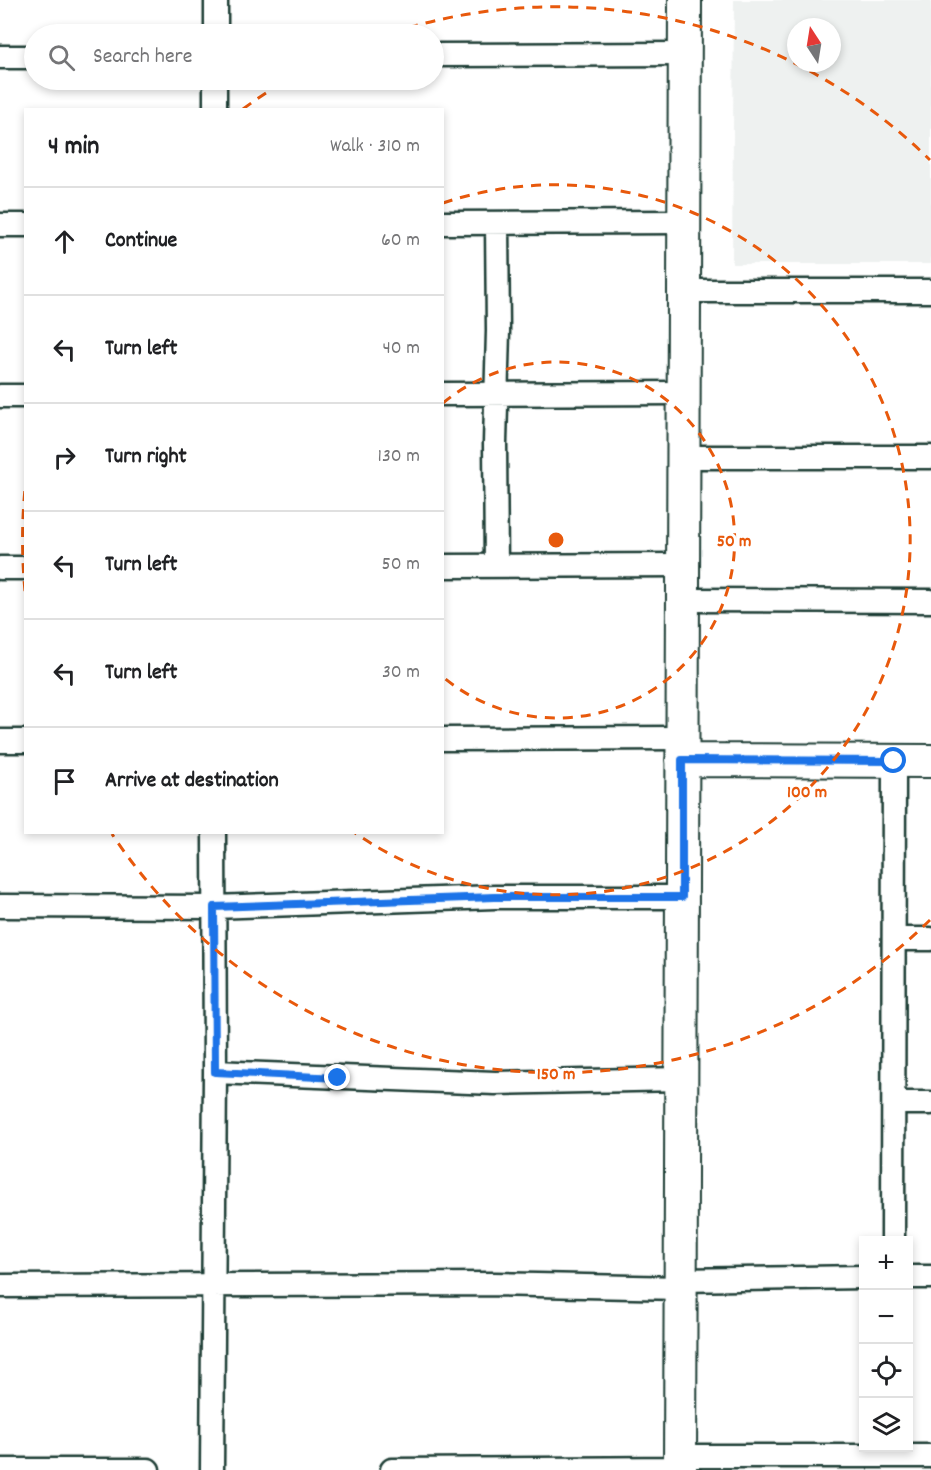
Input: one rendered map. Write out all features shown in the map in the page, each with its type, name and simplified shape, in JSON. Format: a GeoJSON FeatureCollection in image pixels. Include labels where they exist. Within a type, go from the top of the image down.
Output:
{"type":"FeatureCollection","features":[{"type":"Feature","properties":{"kind":"street"},"geometry":{"type":"LineString","coordinates":[[216,0],[216,24]]}},
{"type":"Feature","properties":{"kind":"street"},"geometry":{"type":"LineString","coordinates":[[680,1465],[685,0]]}},
{"type":"Feature","properties":{"kind":"street"},"geometry":{"type":"LineString","coordinates":[[444,55],[684,54]]}},
{"type":"Feature","properties":{"kind":"street"},"geometry":{"type":"LineString","coordinates":[[0,57],[24,57]]}},
{"type":"Feature","properties":{"kind":"street"},"geometry":{"type":"LineString","coordinates":[[215,108],[216,90]]}},
{"type":"Feature","properties":{"kind":"street"},"geometry":{"type":"LineString","coordinates":[[444,223],[684,222]]}},
{"type":"Feature","properties":{"kind":"street"},"geometry":{"type":"LineString","coordinates":[[496,566],[497,223]]}},
{"type":"Feature","properties":{"kind":"street"},"geometry":{"type":"LineString","coordinates":[[0,225],[24,225]]}},
{"type":"Feature","properties":{"kind":"street"},"geometry":{"type":"LineString","coordinates":[[683,291],[931,291]]}},
{"type":"Feature","properties":{"kind":"street"},"geometry":{"type":"LineString","coordinates":[[444,394],[683,393]]}},
{"type":"Feature","properties":{"kind":"street"},"geometry":{"type":"LineString","coordinates":[[0,396],[24,396]]}},
{"type":"Feature","properties":{"kind":"street"},"geometry":{"type":"LineString","coordinates":[[683,457],[931,457]]}},
{"type":"Feature","properties":{"kind":"street"},"geometry":{"type":"LineString","coordinates":[[444,566],[683,565]]}},
{"type":"Feature","properties":{"kind":"street"},"geometry":{"type":"LineString","coordinates":[[0,568],[24,568]]}},
{"type":"Feature","properties":{"kind":"street"},"geometry":{"type":"LineString","coordinates":[[683,600],[931,601]]}},
{"type":"Feature","properties":{"kind":"street"},"geometry":{"type":"LineString","coordinates":[[444,739],[931,761]]}},
{"type":"Feature","properties":{"kind":"street"},"geometry":{"type":"LineString","coordinates":[[0,741],[24,741]]}},
{"type":"Feature","properties":{"kind":"street"},"geometry":{"type":"LineString","coordinates":[[893,1236],[894,761]]}},
{"type":"Feature","properties":{"kind":"street"},"geometry":{"type":"LineString","coordinates":[[212,1470],[214,834]]}},
{"type":"Feature","properties":{"kind":"street"},"geometry":{"type":"LineString","coordinates":[[0,906],[214,907],[495,897],[682,897]]}},
{"type":"Feature","properties":{"kind":"street"},"geometry":{"type":"LineString","coordinates":[[894,939],[931,939]]}},
{"type":"Feature","properties":{"kind":"street"},"geometry":{"type":"LineString","coordinates":[[215,1072],[495,1083],[681,1079]]}},
{"type":"Feature","properties":{"kind":"street"},"geometry":{"type":"LineString","coordinates":[[894,1103],[931,1102]]}},
{"type":"Feature","properties":{"kind":"street"},"geometry":{"type":"LineString","coordinates":[[0,1286],[681,1284],[859,1277]]}},
{"type":"Feature","properties":{"kind":"street"},"geometry":{"type":"LineString","coordinates":[[913,1277],[931,1277]]}},
{"type":"Feature","properties":{"kind":"street"},"geometry":{"type":"LineString","coordinates":[[392,1470],[680,1465],[931,1456]]}},
{"type":"Feature","properties":{"kind":"street"},"geometry":{"type":"LineString","coordinates":[[0,1470],[147,1470]]}},
{"type":"Feature","properties":{"kind":"shaded area"},"geometry":{"type":"Polygon","coordinates":[[[734,0],[931,0],[931,264],[732,264],[734,0]]]}},
{"type":"Feature","properties":{"kind":"route"},"geometry":{"type":"LineString","coordinates":[[338,1078],[215,1072],[214,907],[495,897],[682,897],[682,760],[894,761]]}}]}
